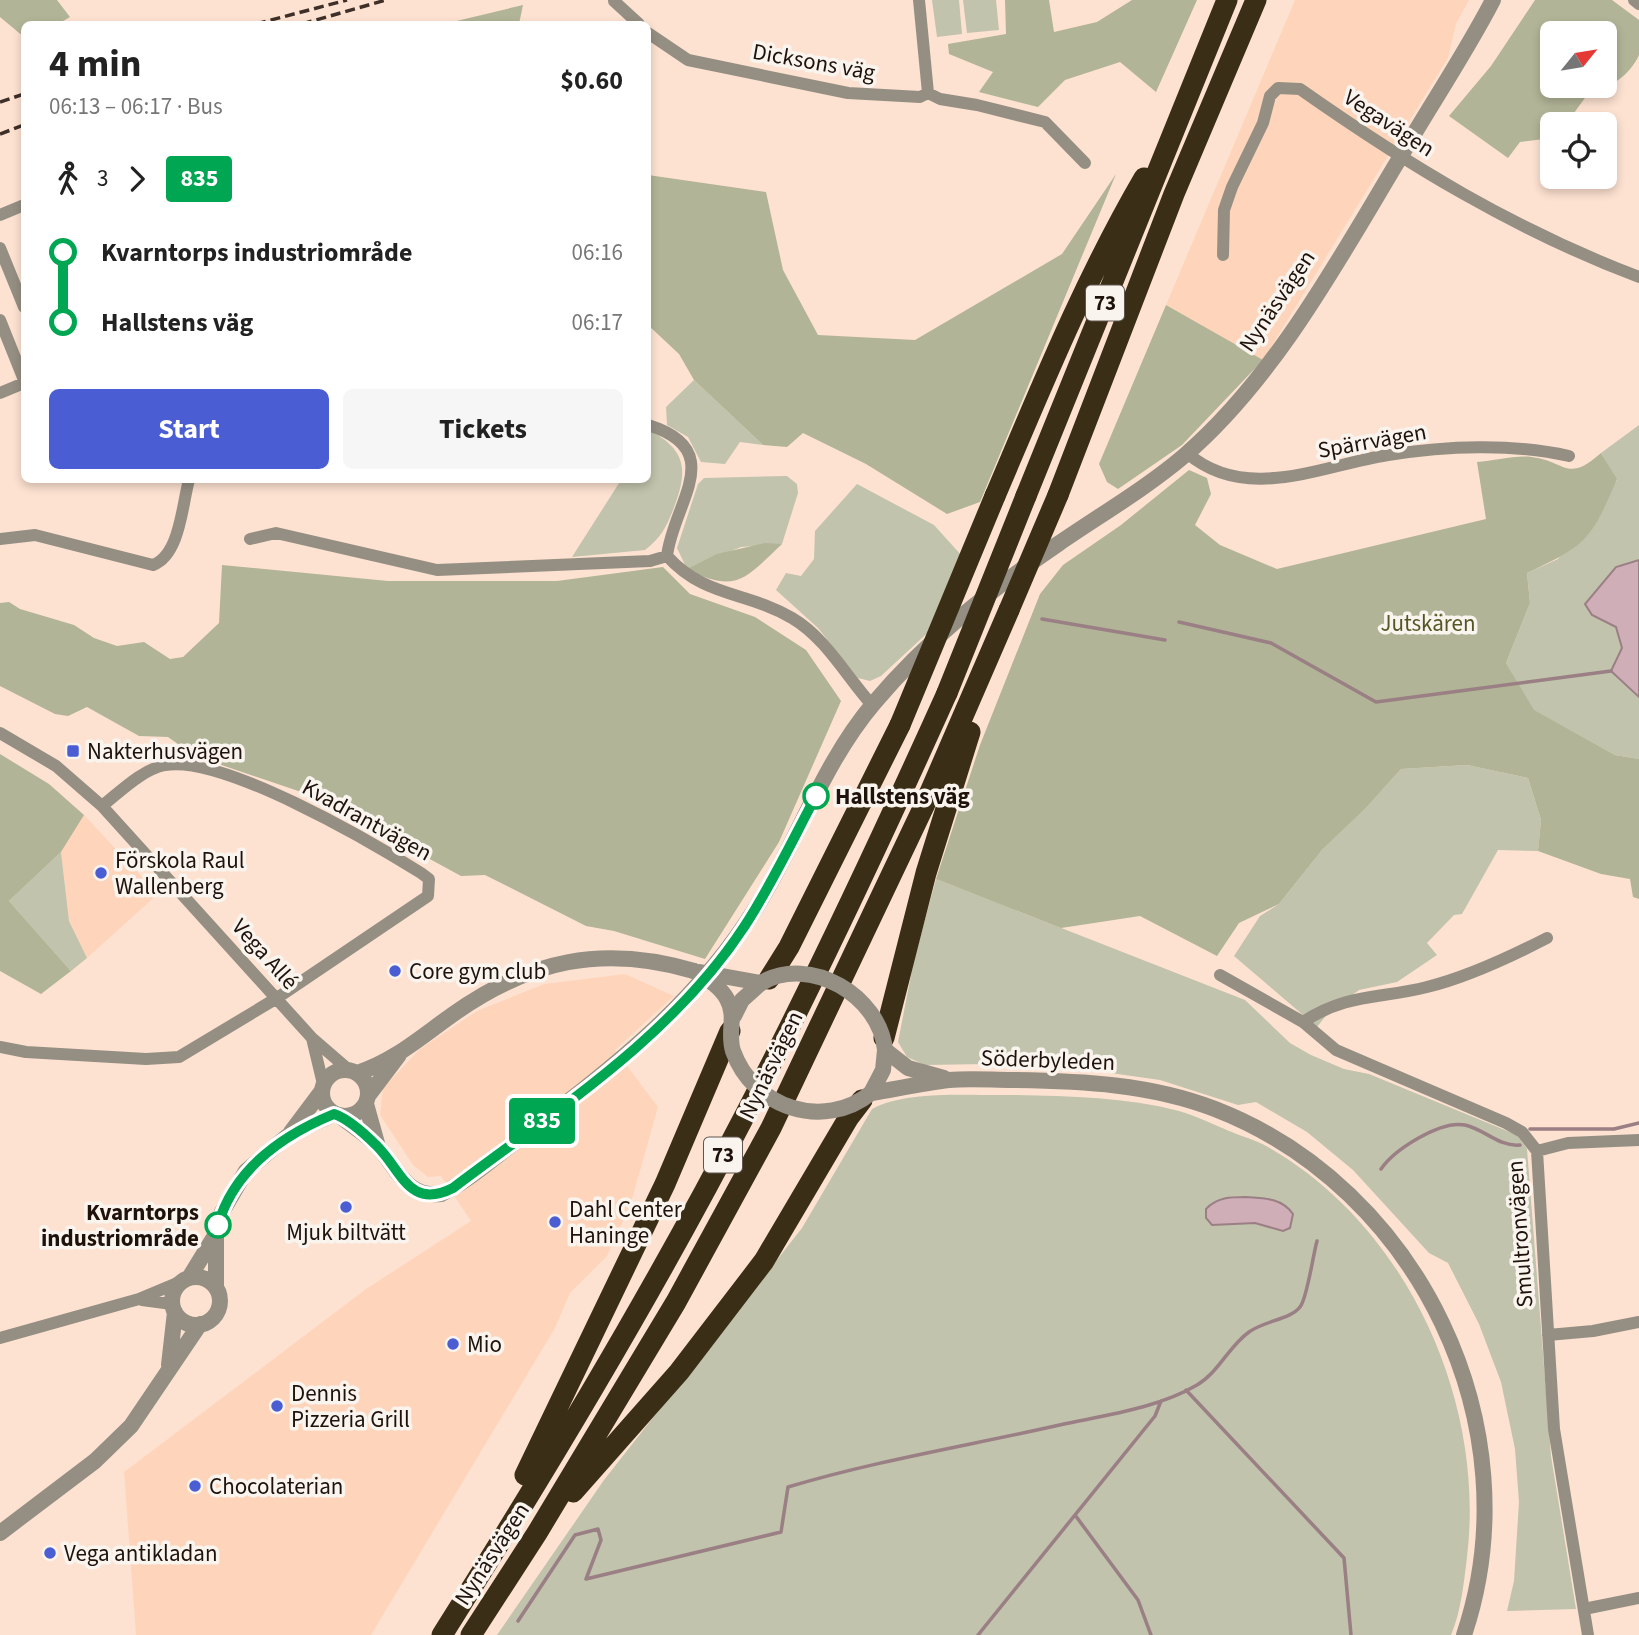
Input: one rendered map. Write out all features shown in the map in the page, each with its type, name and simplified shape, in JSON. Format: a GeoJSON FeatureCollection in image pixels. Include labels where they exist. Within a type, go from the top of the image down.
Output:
{"type":"FeatureCollection","features":[{"type":"Feature","properties":{"kind":"highway","name":"Nynäsvägen"},"geometry":{"type":"LineString","coordinates":[[442,1635],[582,1405],[745,1115],[901,794],[947,693],[1227,0]]}},
{"type":"Feature","properties":{"kind":"highway","name":"Nynäsvägen"},"geometry":{"type":"LineString","coordinates":[[471,1635],[537,1533],[676,1302],[771,1128],[983,681],[1174,194],[1256,0]]}},
{"type":"Feature","properties":{"kind":"highway"},"geometry":{"type":"LineString","coordinates":[[765,981],[789,947],[900,725],[1056,352],[1119,221],[1183,109]]}},
{"type":"Feature","properties":{"kind":"highway"},"geometry":{"type":"LineString","coordinates":[[884,1044],[936,836],[983,681]]}},
{"type":"Feature","properties":{"kind":"highway"},"geometry":{"type":"LineString","coordinates":[[464,1600],[660,1196],[732,1023]]}},
{"type":"Feature","properties":{"kind":"highway"},"geometry":{"type":"LineString","coordinates":[[537,1533],[679,1372],[764,1261],[849,1117],[866,1097]]}},
{"type":"Feature","properties":{"kind":"street"},"geometry":{"type":"LineString","coordinates":[[919,0],[928,93]]}},
{"type":"Feature","properties":{"kind":"street","name":"Nynäsvägen"},"geometry":{"type":"LineString","coordinates":[[337,1115],[378,1147],[404,1183],[413,1190],[430,1196],[441,1194],[594,1081],[647,1038],[687,998],[743,928],[833,762],[872,705],[949,625],[1006,580],[1187,453],[1247,391],[1287,335],[1399,158],[1470,44],[1493,0]]}},
{"type":"Feature","properties":{"kind":"street"},"geometry":{"type":"LineString","coordinates":[[1634,0],[1639,4]]}},
{"type":"Feature","properties":{"kind":"street"},"geometry":{"type":"LineString","coordinates":[[614,1],[636,21]]}},
{"type":"Feature","properties":{"kind":"street","name":"Dicksons väg"},"geometry":{"type":"LineString","coordinates":[[651,35],[688,60],[848,93],[920,97],[928,93],[940,99],[1045,122],[1085,163]]}},
{"type":"Feature","properties":{"kind":"street","name":"Vegavägen"},"geometry":{"type":"LineString","coordinates":[[1223,255],[1224,210],[1232,187],[1263,123],[1270,96],[1278,88],[1300,89],[1399,158],[1539,237],[1639,277]]}},
{"type":"Feature","properties":{"kind":"street"},"geometry":{"type":"LineString","coordinates":[[0,215],[21,206]]}},
{"type":"Feature","properties":{"kind":"street"},"geometry":{"type":"LineString","coordinates":[[0,248],[21,300]]}},
{"type":"Feature","properties":{"kind":"street"},"geometry":{"type":"LineString","coordinates":[[0,320],[21,373]]}},
{"type":"Feature","properties":{"kind":"street"},"geometry":{"type":"LineString","coordinates":[[11,348],[21,344]]}},
{"type":"Feature","properties":{"kind":"street"},"geometry":{"type":"LineString","coordinates":[[0,393],[21,382]]}},
{"type":"Feature","properties":{"kind":"street"},"geometry":{"type":"LineString","coordinates":[[651,426],[665,430],[679,440],[690,455],[692,468],[692,482],[668,544],[667,556]]}},
{"type":"Feature","properties":{"kind":"street","name":"Spärrvägen"},"geometry":{"type":"LineString","coordinates":[[1187,453],[1233,476],[1284,480],[1388,455],[1470,449],[1525,449],[1569,456]]}},
{"type":"Feature","properties":{"kind":"street"},"geometry":{"type":"LineString","coordinates":[[0,539],[35,535],[153,565],[164,561],[171,549],[188,483]]}},
{"type":"Feature","properties":{"kind":"street"},"geometry":{"type":"LineString","coordinates":[[250,539],[276,533],[450,571],[650,561],[667,556]]}},
{"type":"Feature","properties":{"kind":"street"},"geometry":{"type":"LineString","coordinates":[[667,556],[691,579],[715,590],[774,608],[812,632],[872,705]]}},
{"type":"Feature","properties":{"kind":"street","name":"Vega Allé"},"geometry":{"type":"LineString","coordinates":[[0,733],[56,766],[102,806],[312,1038],[353,1071]]}},
{"type":"Feature","properties":{"kind":"street","name":"Kvadrantvägen"},"geometry":{"type":"LineString","coordinates":[[102,806],[150,770],[165,765],[196,768],[300,805],[429,879],[428,896],[276,998]]}},
{"type":"Feature","properties":{"kind":"street"},"geometry":{"type":"LineString","coordinates":[[1303,1022],[1328,1006],[1427,987],[1514,955],[1547,938]]}},
{"type":"Feature","properties":{"kind":"street"},"geometry":{"type":"LineString","coordinates":[[139,1299],[174,1308],[187,1322],[200,1324],[208,1321],[218,1309],[216,1234],[222,1212],[246,1171],[290,1134],[333,1072],[353,1071],[401,1053],[495,986],[541,968],[565,962],[621,957],[765,981],[796,974],[834,983],[858,998],[878,1023],[884,1044],[883,1070],[866,1097],[839,1110],[814,1112],[790,1107],[768,1098],[740,1066],[733,1052],[732,1023],[723,993],[695,971]]}},
{"type":"Feature","properties":{"kind":"street","name":"Smultronvägen"},"geometry":{"type":"LineString","coordinates":[[1220,975],[1303,1022],[1336,1050],[1506,1123],[1522,1132],[1537,1151],[1554,1429],[1588,1635]]}},
{"type":"Feature","properties":{"kind":"street"},"geometry":{"type":"LineString","coordinates":[[732,1023],[742,1000],[765,981]]}},
{"type":"Feature","properties":{"kind":"street"},"geometry":{"type":"LineString","coordinates":[[0,1047],[26,1052],[146,1059],[179,1057],[276,998]]}},
{"type":"Feature","properties":{"kind":"street","name":"Vega Allé"},"geometry":{"type":"LineString","coordinates":[[312,1038],[322,1088]]}},
{"type":"Feature","properties":{"kind":"street","name":"Söderbyleden"},"geometry":{"type":"LineString","coordinates":[[884,1044],[908,1068],[950,1080]]}},
{"type":"Feature","properties":{"kind":"street"},"geometry":{"type":"LineString","coordinates":[[290,1134],[337,1115],[357,1113],[401,1053]]}},
{"type":"Feature","properties":{"kind":"street"},"geometry":{"type":"LineString","coordinates":[[353,1071],[365,1081],[367,1100]]}},
{"type":"Feature","properties":{"kind":"street","name":"Söderbyleden"},"geometry":{"type":"LineString","coordinates":[[866,1097],[950,1080],[1036,1080],[1123,1085],[1214,1109],[1292,1146],[1342,1186],[1386,1233],[1421,1283],[1451,1338],[1479,1432],[1484,1527],[1475,1595],[1464,1635]]}},
{"type":"Feature","properties":{"kind":"street"},"geometry":{"type":"LineString","coordinates":[[322,1088],[326,1108],[337,1115]]}},
{"type":"Feature","properties":{"kind":"street","name":"Nynäsvägen"},"geometry":{"type":"LineString","coordinates":[[367,1100],[378,1147]]}},
{"type":"Feature","properties":{"kind":"street"},"geometry":{"type":"LineString","coordinates":[[1537,1151],[1568,1143],[1639,1140]]}},
{"type":"Feature","properties":{"kind":"street"},"geometry":{"type":"LineString","coordinates":[[169,1368],[176,1287],[185,1280],[216,1234]]}},
{"type":"Feature","properties":{"kind":"street"},"geometry":{"type":"LineString","coordinates":[[0,1338],[139,1299],[185,1280],[203,1278],[216,1288]]}},
{"type":"Feature","properties":{"kind":"street"},"geometry":{"type":"LineString","coordinates":[[1548,1335],[1593,1332],[1639,1322]]}},
{"type":"Feature","properties":{"kind":"street"},"geometry":{"type":"LineString","coordinates":[[0,1533],[95,1461],[131,1426],[200,1324]]}},
{"type":"Feature","properties":{"kind":"street"},"geometry":{"type":"LineString","coordinates":[[1584,1609],[1639,1598]]}},
{"type":"Feature","properties":{"kind":"shaded area"},"geometry":{"type":"Polygon","coordinates":[[[1295,0],[1469,0],[1456,24],[1448,58],[1263,360],[1166,305],[1295,0]]]}},
{"type":"Feature","properties":{"kind":"shaded area"},"geometry":{"type":"Polygon","coordinates":[[[1639,560],[1639,697],[1611,671],[1622,648],[1616,627],[1592,615],[1585,604],[1616,567],[1639,560]]]}},
{"type":"Feature","properties":{"kind":"shaded area","name":"Förskola Raul Wallenberg"},"geometry":{"type":"Polygon","coordinates":[[[84,815],[158,894],[87,958],[69,921],[61,852],[84,815]]]}},
{"type":"Feature","properties":{"kind":"shaded area"},"geometry":{"type":"Polygon","coordinates":[[[625,974],[674,996],[615,1050],[658,1107],[630,1206],[607,1256],[570,1293],[555,1328],[371,1635],[136,1635],[124,1472],[366,1289],[471,1221],[441,1176],[428,1177],[413,1165],[380,1115],[383,1088],[420,1049],[477,1011],[544,984],[625,974]]]}},
{"type":"Feature","properties":{"kind":"shaded area"},"geometry":{"type":"Polygon","coordinates":[[[1246,1197],[1272,1200],[1284,1205],[1293,1214],[1290,1228],[1283,1231],[1255,1223],[1212,1225],[1206,1218],[1206,1209],[1215,1202],[1246,1197]]]}},
{"type":"Feature","properties":{"kind":"green space"},"geometry":{"type":"Polygon","coordinates":[[[0,0],[57,0],[70,17],[63,21],[21,21],[21,34],[0,17],[0,0]]]}},
{"type":"Feature","properties":{"kind":"green space"},"geometry":{"type":"Polygon","coordinates":[[[932,0],[959,0],[962,34],[937,37],[932,0]]]}},
{"type":"Feature","properties":{"kind":"green space"},"geometry":{"type":"Polygon","coordinates":[[[963,0],[996,0],[999,30],[967,33],[963,0]]]}},
{"type":"Feature","properties":{"kind":"green space"},"geometry":{"type":"Polygon","coordinates":[[[1005,0],[1049,0],[1054,32],[1097,22],[1132,0],[1197,0],[1156,92],[1120,62],[1065,80],[1038,107],[979,92],[993,72],[949,54],[948,44],[1006,34],[1005,0]]]}},
{"type":"Feature","properties":{"kind":"green space"},"geometry":{"type":"Polygon","coordinates":[[[1535,0],[1612,0],[1639,20],[1639,55],[1625,75],[1617,81],[1617,21],[1540,21],[1540,98],[1585,98],[1575,112],[1540,112],[1540,140],[1520,142],[1508,158],[1449,116],[1491,66],[1535,0]]]}},
{"type":"Feature","properties":{"kind":"green space"},"geometry":{"type":"Polygon","coordinates":[[[523,5],[520,21],[456,21],[523,5]]]}},
{"type":"Feature","properties":{"kind":"green space"},"geometry":{"type":"Polygon","coordinates":[[[1116,174],[980,502],[947,514],[866,464],[803,433],[787,447],[763,445],[694,380],[679,354],[651,328],[651,175],[766,192],[783,270],[818,335],[915,340],[1062,254],[1116,174]]]}},
{"type":"Feature","properties":{"kind":"green space"},"geometry":{"type":"Polygon","coordinates":[[[1166,305],[1263,360],[1182,445],[1118,489],[1107,482],[1099,464],[1166,305]]]}},
{"type":"Feature","properties":{"kind":"green space"},"geometry":{"type":"Polygon","coordinates":[[[694,380],[763,445],[740,442],[725,464],[701,462],[688,437],[667,425],[666,407],[694,380]]]}},
{"type":"Feature","properties":{"kind":"green space"},"geometry":{"type":"Polygon","coordinates":[[[1639,425],[1639,560],[1616,567],[1592,615],[1616,627],[1622,648],[1611,671],[1639,697],[1639,759],[1615,755],[1533,710],[1506,663],[1530,603],[1527,573],[1558,559],[1617,480],[1601,453],[1639,425]]]}},
{"type":"Feature","properties":{"kind":"green space"},"geometry":{"type":"Polygon","coordinates":[[[651,431],[663,439],[678,455],[682,474],[678,497],[662,532],[645,550],[572,557],[619,483],[651,483],[651,431]]]}},
{"type":"Feature","properties":{"kind":"green space","name":"Jutskären"},"geometry":{"type":"Polygon","coordinates":[[[1601,453],[1617,479],[1608,499],[1585,538],[1563,555],[1527,573],[1530,603],[1506,663],[1534,710],[1615,755],[1639,759],[1639,899],[1633,897],[1630,879],[1601,874],[1538,851],[1541,820],[1528,778],[1467,765],[1401,769],[1366,808],[1322,850],[1279,904],[1239,923],[1217,956],[1140,916],[1061,928],[936,879],[980,745],[1040,594],[1063,565],[1121,525],[1189,470],[1207,478],[1211,494],[1195,525],[1220,545],[1277,569],[1486,519],[1477,462],[1532,457],[1573,469],[1590,462],[1601,453]]]}},
{"type":"Feature","properties":{"kind":"green space"},"geometry":{"type":"Polygon","coordinates":[[[787,476],[797,484],[798,493],[782,544],[741,547],[687,569],[677,548],[698,484],[704,478],[787,476]]]}},
{"type":"Feature","properties":{"kind":"green space"},"geometry":{"type":"Polygon","coordinates":[[[857,484],[934,525],[962,556],[935,626],[881,676],[870,681],[858,678],[818,628],[776,590],[786,573],[801,576],[814,559],[815,531],[857,484]]]}},
{"type":"Feature","properties":{"kind":"green space"},"geometry":{"type":"Polygon","coordinates":[[[765,543],[782,544],[749,574],[739,579],[717,581],[687,569],[717,554],[765,543]]]}},
{"type":"Feature","properties":{"kind":"green space"},"geometry":{"type":"Polygon","coordinates":[[[222,565],[388,581],[557,581],[663,567],[690,594],[755,617],[806,650],[841,701],[779,842],[705,959],[614,931],[586,926],[485,875],[461,876],[316,797],[195,756],[168,737],[139,736],[87,707],[68,716],[55,714],[0,686],[0,603],[9,602],[20,609],[74,625],[94,638],[117,646],[144,642],[170,659],[183,657],[219,623],[222,565]]]}},
{"type":"Feature","properties":{"kind":"green space"},"geometry":{"type":"Polygon","coordinates":[[[0,754],[49,784],[84,815],[61,852],[9,901],[71,971],[41,994],[0,971],[0,754]]]}},
{"type":"Feature","properties":{"kind":"green space"},"geometry":{"type":"Polygon","coordinates":[[[1467,765],[1528,778],[1541,820],[1538,851],[1498,850],[1462,914],[1454,915],[1427,943],[1437,955],[1397,982],[1359,990],[1329,1012],[1317,1027],[1234,956],[1260,916],[1279,904],[1322,850],[1366,808],[1401,769],[1467,765]]]}},
{"type":"Feature","properties":{"kind":"green space"},"geometry":{"type":"Polygon","coordinates":[[[61,852],[69,921],[87,958],[71,971],[9,901],[61,852]]]}},
{"type":"Feature","properties":{"kind":"green space"},"geometry":{"type":"Polygon","coordinates":[[[936,879],[1245,1000],[1290,1043],[1311,1055],[1344,1069],[1369,1074],[1517,1135],[1527,1149],[1551,1456],[1576,1609],[1507,1611],[1514,1581],[1519,1502],[1515,1449],[1501,1382],[1479,1324],[1448,1263],[1429,1253],[1353,1170],[1307,1132],[1256,1102],[1238,1105],[1160,1080],[1040,1063],[925,1065],[907,1057],[898,1042],[914,960],[936,879]]]}},
{"type":"Feature","properties":{"kind":"green space"},"geometry":{"type":"Polygon","coordinates":[[[1011,1095],[1117,1100],[1158,1106],[1192,1115],[1268,1147],[1317,1181],[1360,1222],[1397,1270],[1427,1323],[1449,1380],[1463,1438],[1470,1498],[1467,1557],[1460,1607],[1451,1635],[497,1635],[604,1480],[802,1228],[872,1109],[886,1103],[921,1096],[1011,1095]]]}},
{"type":"Feature","properties":{"kind":"waterway"},"geometry":{"type":"LineString","coordinates":[[1042,619],[1165,640]]}},
{"type":"Feature","properties":{"kind":"waterway"},"geometry":{"type":"LineString","coordinates":[[1179,622],[1271,643],[1376,702],[1611,671]]}},
{"type":"Feature","properties":{"kind":"waterway"},"geometry":{"type":"LineString","coordinates":[[1530,1129],[1614,1129],[1639,1123]]}},
{"type":"Feature","properties":{"kind":"waterway"},"geometry":{"type":"LineString","coordinates":[[1381,1169],[1407,1145],[1443,1127],[1465,1125],[1498,1141],[1520,1145]]}},
{"type":"Feature","properties":{"kind":"waterway"},"geometry":{"type":"LineString","coordinates":[[518,1621],[575,1535],[598,1529],[601,1540],[586,1579],[781,1532],[788,1487],[891,1461],[1132,1410],[1182,1393],[1204,1380],[1249,1332],[1300,1307],[1317,1241]]}},
{"type":"Feature","properties":{"kind":"waterway"},"geometry":{"type":"LineString","coordinates":[[1186,1390],[1344,1558],[1351,1635]]}},
{"type":"Feature","properties":{"kind":"waterway"},"geometry":{"type":"LineString","coordinates":[[978,1635],[1155,1416],[1161,1401]]}},
{"type":"Feature","properties":{"kind":"waterway"},"geometry":{"type":"LineString","coordinates":[[1075,1515],[1138,1600],[1151,1635]]}},
{"type":"Feature","properties":{"kind":"railway"},"geometry":{"type":"LineString","coordinates":[[267,21],[347,0]]}},
{"type":"Feature","properties":{"kind":"railway"},"geometry":{"type":"LineString","coordinates":[[312,21],[386,0]]}},
{"type":"Feature","properties":{"kind":"railway"},"geometry":{"type":"LineString","coordinates":[[0,102],[21,95]]}},
{"type":"Feature","properties":{"kind":"railway"},"geometry":{"type":"LineString","coordinates":[[0,134],[21,126]]}},
{"type":"Feature","properties":{"kind":"bus line","name":"835"},"geometry":{"type":"LineString","coordinates":[[218,1225],[222,1212],[246,1171],[290,1134],[334,1114],[378,1147],[404,1183],[413,1190],[430,1196],[453,1188],[647,1038],[687,998],[723,955],[761,900],[816,796]]}},
{"type":"Feature","properties":{"kind":"place","name":"Nakterhusvägen"},"geometry":{"type":"Point","coordinates":[73,751]}},
{"type":"Feature","properties":{"kind":"place","name":"Hallstens väg"},"geometry":{"type":"Point","coordinates":[816,796]}},
{"type":"Feature","properties":{"kind":"place","name":"Förskola Raul Wallenberg"},"geometry":{"type":"Point","coordinates":[101,873]}},
{"type":"Feature","properties":{"kind":"place","name":"Core gym club"},"geometry":{"type":"Point","coordinates":[395,971]}},
{"type":"Feature","properties":{"kind":"place","name":"Mjuk biltvätt"},"geometry":{"type":"Point","coordinates":[346,1207]}},
{"type":"Feature","properties":{"kind":"place","name":"Dahl Center Haninge"},"geometry":{"type":"Point","coordinates":[555,1222]}},
{"type":"Feature","properties":{"kind":"place","name":"Kvarntorps industriområde"},"geometry":{"type":"Point","coordinates":[218,1225]}},
{"type":"Feature","properties":{"kind":"place","name":"Mio"},"geometry":{"type":"Point","coordinates":[453,1344]}},
{"type":"Feature","properties":{"kind":"place","name":"Dennis Pizzeria Grill"},"geometry":{"type":"Point","coordinates":[277,1406]}},
{"type":"Feature","properties":{"kind":"place","name":"Chocolaterian"},"geometry":{"type":"Point","coordinates":[195,1486]}},
{"type":"Feature","properties":{"kind":"place","name":"Vega antikladan"},"geometry":{"type":"Point","coordinates":[50,1553]}}]}
